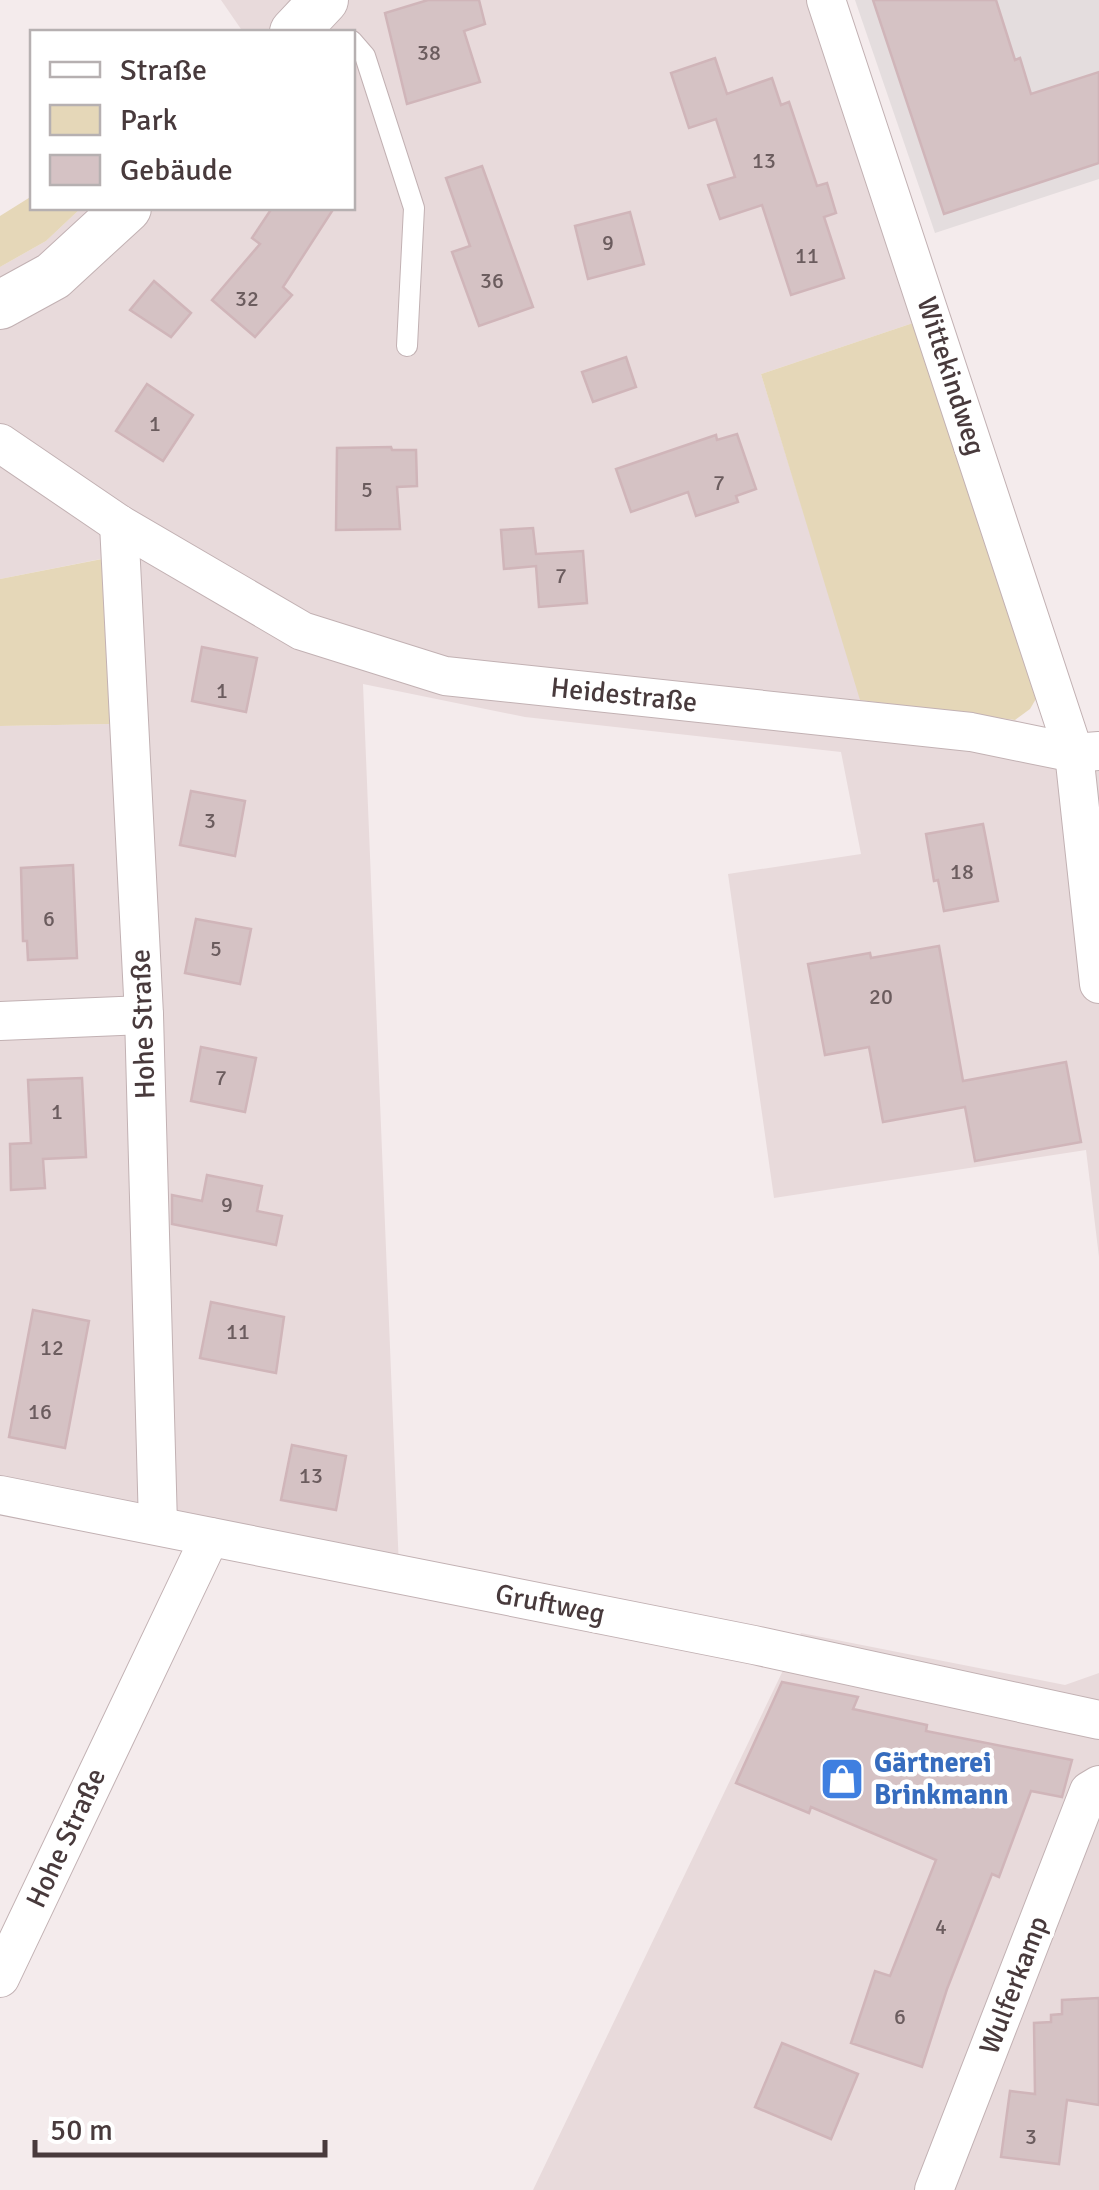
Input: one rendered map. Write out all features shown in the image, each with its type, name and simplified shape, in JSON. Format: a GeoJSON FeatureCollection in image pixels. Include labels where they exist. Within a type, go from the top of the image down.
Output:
{"type":"FeatureCollection","features":[{"type":"Feature","properties":{"kind":"street","name":"Wittekindweg"},"geometry":{"type":"LineString","coordinates":[[826,0],[1087,752]]}},
{"type":"Feature","properties":{"kind":"street"},"geometry":{"type":"LineString","coordinates":[[0,305],[53,276],[125,210]]}},
{"type":"Feature","properties":{"kind":"street","name":"Heidestraße"},"geometry":{"type":"LineString","coordinates":[[0,442],[119,524],[302,631],[445,676],[971,732],[1087,752]]}},
{"type":"Feature","properties":{"kind":"street","name":"Hohe Straße"},"geometry":{"type":"LineString","coordinates":[[119,524],[144,1015],[158,1525]]}},
{"type":"Feature","properties":{"kind":"street"},"geometry":{"type":"LineString","coordinates":[[1087,752],[1099,984]]}},
{"type":"Feature","properties":{"kind":"street"},"geometry":{"type":"LineString","coordinates":[[0,1021],[144,1015]]}},
{"type":"Feature","properties":{"kind":"street","name":"Gruftweg"},"geometry":{"type":"LineString","coordinates":[[0,1495],[754,1645],[1099,1720]]}},
{"type":"Feature","properties":{"kind":"street","name":"Hohe Straße"},"geometry":{"type":"LineString","coordinates":[[0,1978],[210,1537]]}},
{"type":"Feature","properties":{"kind":"street","name":"Wulferkamp"},"geometry":{"type":"LineString","coordinates":[[934,2190],[1090,1791],[1099,1786]]}},
{"type":"Feature","properties":{"kind":"lane"},"geometry":{"type":"LineString","coordinates":[[355,44],[365,56],[414,208],[407,346]]}},
{"type":"Feature","properties":{"kind":"shaded area"},"geometry":{"type":"Polygon","coordinates":[[[221,0],[808,0],[916,322],[761,374],[861,699],[1015,720],[1099,754],[1099,1257],[1086,1150],[774,1198],[728,874],[861,854],[841,752],[525,717],[363,684],[400,1593],[0,1512],[0,726],[111,724],[101,559],[0,579],[0,267],[46,241],[79,210],[355,210],[355,30],[242,30],[221,0]]]}},
{"type":"Feature","properties":{"kind":"shaded area"},"geometry":{"type":"Polygon","coordinates":[[[855,0],[1099,0],[1099,179],[935,233],[855,0]]]}},
{"type":"Feature","properties":{"kind":"shaded area"},"geometry":{"type":"Polygon","coordinates":[[[801,1633],[1065,1685],[1099,1673],[1099,2190],[533,2190],[801,1633]]]}},
{"type":"Feature","properties":{"kind":"green space"},"geometry":{"type":"Polygon","coordinates":[[[30,197],[30,210],[79,210],[46,241],[0,267],[0,216],[30,197]]]}},
{"type":"Feature","properties":{"kind":"green space"},"geometry":{"type":"Polygon","coordinates":[[[916,322],[1040,692],[1030,709],[1015,720],[860,700],[761,374],[916,322]]]}},
{"type":"Feature","properties":{"kind":"green space"},"geometry":{"type":"Polygon","coordinates":[[[102,559],[111,724],[0,726],[0,579],[102,559]]]}},
{"type":"Feature","properties":{"kind":"building"},"geometry":{"type":"Polygon","coordinates":[[[428,0],[479,0],[485,24],[464,31],[480,82],[407,104],[385,13],[428,0]]]}},
{"type":"Feature","properties":{"kind":"building"},"geometry":{"type":"Polygon","coordinates":[[[873,0],[996,0],[1015,60],[1020,58],[1031,94],[1099,72],[1099,163],[944,214],[873,0]]]}},
{"type":"Feature","properties":{"kind":"building"},"geometry":{"type":"Polygon","coordinates":[[[715,58],[727,94],[772,78],[781,105],[789,102],[817,186],[827,183],[836,213],[824,217],[844,278],[791,295],[762,205],[720,219],[708,185],[735,177],[716,119],[689,128],[671,73],[715,58]]]}},
{"type":"Feature","properties":{"kind":"building"},"geometry":{"type":"Polygon","coordinates":[[[482,166],[533,307],[479,326],[452,252],[470,246],[446,178],[482,166]]]}},
{"type":"Feature","properties":{"kind":"building"},"geometry":{"type":"Polygon","coordinates":[[[271,210],[333,210],[283,287],[292,295],[255,337],[212,300],[260,244],[252,238],[271,210]]]}},
{"type":"Feature","properties":{"kind":"building"},"geometry":{"type":"Polygon","coordinates":[[[630,212],[644,264],[588,279],[575,226],[630,212]]]}},
{"type":"Feature","properties":{"kind":"building"},"geometry":{"type":"Polygon","coordinates":[[[154,281],[191,313],[171,337],[130,310],[154,281]]]}},
{"type":"Feature","properties":{"kind":"building"},"geometry":{"type":"Polygon","coordinates":[[[626,357],[636,387],[593,402],[582,372],[626,357]]]}},
{"type":"Feature","properties":{"kind":"building"},"geometry":{"type":"Polygon","coordinates":[[[147,384],[193,415],[163,461],[116,431],[147,384]]]}},
{"type":"Feature","properties":{"kind":"building"},"geometry":{"type":"Polygon","coordinates":[[[737,434],[756,489],[736,496],[738,502],[696,516],[688,492],[631,512],[616,469],[716,435],[717,440],[737,434]]]}},
{"type":"Feature","properties":{"kind":"building"},"geometry":{"type":"Polygon","coordinates":[[[337,448],[416,450],[417,486],[397,487],[400,529],[336,530],[337,448]]]}},
{"type":"Feature","properties":{"kind":"building"},"geometry":{"type":"Polygon","coordinates":[[[533,528],[536,554],[583,551],[587,603],[539,607],[536,566],[504,569],[501,530],[533,528]]]}},
{"type":"Feature","properties":{"kind":"building"},"geometry":{"type":"Polygon","coordinates":[[[202,647],[257,658],[246,712],[192,701],[202,647]]]}},
{"type":"Feature","properties":{"kind":"building"},"geometry":{"type":"Polygon","coordinates":[[[191,791],[245,801],[235,856],[180,845],[191,791]]]}},
{"type":"Feature","properties":{"kind":"building"},"geometry":{"type":"Polygon","coordinates":[[[983,824],[998,901],[944,911],[926,834],[983,824]]]}},
{"type":"Feature","properties":{"kind":"building"},"geometry":{"type":"Polygon","coordinates":[[[73,865],[77,958],[28,960],[27,941],[23,941],[21,868],[73,865]]]}},
{"type":"Feature","properties":{"kind":"building"},"geometry":{"type":"Polygon","coordinates":[[[196,919],[251,929],[240,984],[185,973],[196,919]]]}},
{"type":"Feature","properties":{"kind":"building"},"geometry":{"type":"Polygon","coordinates":[[[939,946],[963,1081],[1066,1062],[1081,1142],[975,1161],[965,1107],[883,1122],[869,1047],[825,1055],[808,964],[939,946]]]}},
{"type":"Feature","properties":{"kind":"building"},"geometry":{"type":"Polygon","coordinates":[[[201,1047],[256,1058],[245,1112],[191,1101],[201,1047]]]}},
{"type":"Feature","properties":{"kind":"building"},"geometry":{"type":"Polygon","coordinates":[[[82,1078],[86,1157],[43,1159],[45,1188],[11,1190],[10,1144],[31,1143],[28,1080],[82,1078]]]}},
{"type":"Feature","properties":{"kind":"building"},"geometry":{"type":"Polygon","coordinates":[[[207,1175],[262,1186],[257,1211],[282,1216],[276,1245],[172,1224],[172,1195],[202,1201],[207,1175]]]}},
{"type":"Feature","properties":{"kind":"building"},"geometry":{"type":"Polygon","coordinates":[[[211,1302],[284,1317],[276,1373],[200,1358],[211,1302]]]}},
{"type":"Feature","properties":{"kind":"building"},"geometry":{"type":"Polygon","coordinates":[[[33,1310],[89,1321],[65,1448],[9,1437],[33,1310]]]}},
{"type":"Feature","properties":{"kind":"building"},"geometry":{"type":"Polygon","coordinates":[[[292,1445],[346,1456],[336,1510],[281,1500],[292,1445]]]}},
{"type":"Feature","properties":{"kind":"building","name":"Gärtnerei Brinkmann"},"geometry":{"type":"Polygon","coordinates":[[[782,1682],[858,1697],[853,1709],[927,1725],[926,1731],[1072,1760],[1062,1797],[1031,1791],[999,1877],[992,1874],[947,1989],[922,2067],[851,2043],[875,1971],[890,1976],[936,1860],[811,1807],[809,1813],[736,1783],[782,1682]]]}},
{"type":"Feature","properties":{"kind":"building"},"geometry":{"type":"Polygon","coordinates":[[[1099,1998],[1099,2105],[1067,2100],[1059,2164],[1001,2157],[1010,2091],[1035,2094],[1034,2023],[1051,2022],[1051,2015],[1062,2014],[1062,2000],[1099,1998]]]}},
{"type":"Feature","properties":{"kind":"building"},"geometry":{"type":"Polygon","coordinates":[[[782,2043],[858,2074],[831,2139],[755,2107],[782,2043]]]}},
{"type":"Feature","properties":{"kind":"place","name":"Gärtnerei Brinkmann"},"geometry":{"type":"Point","coordinates":[842,1779]}}]}
